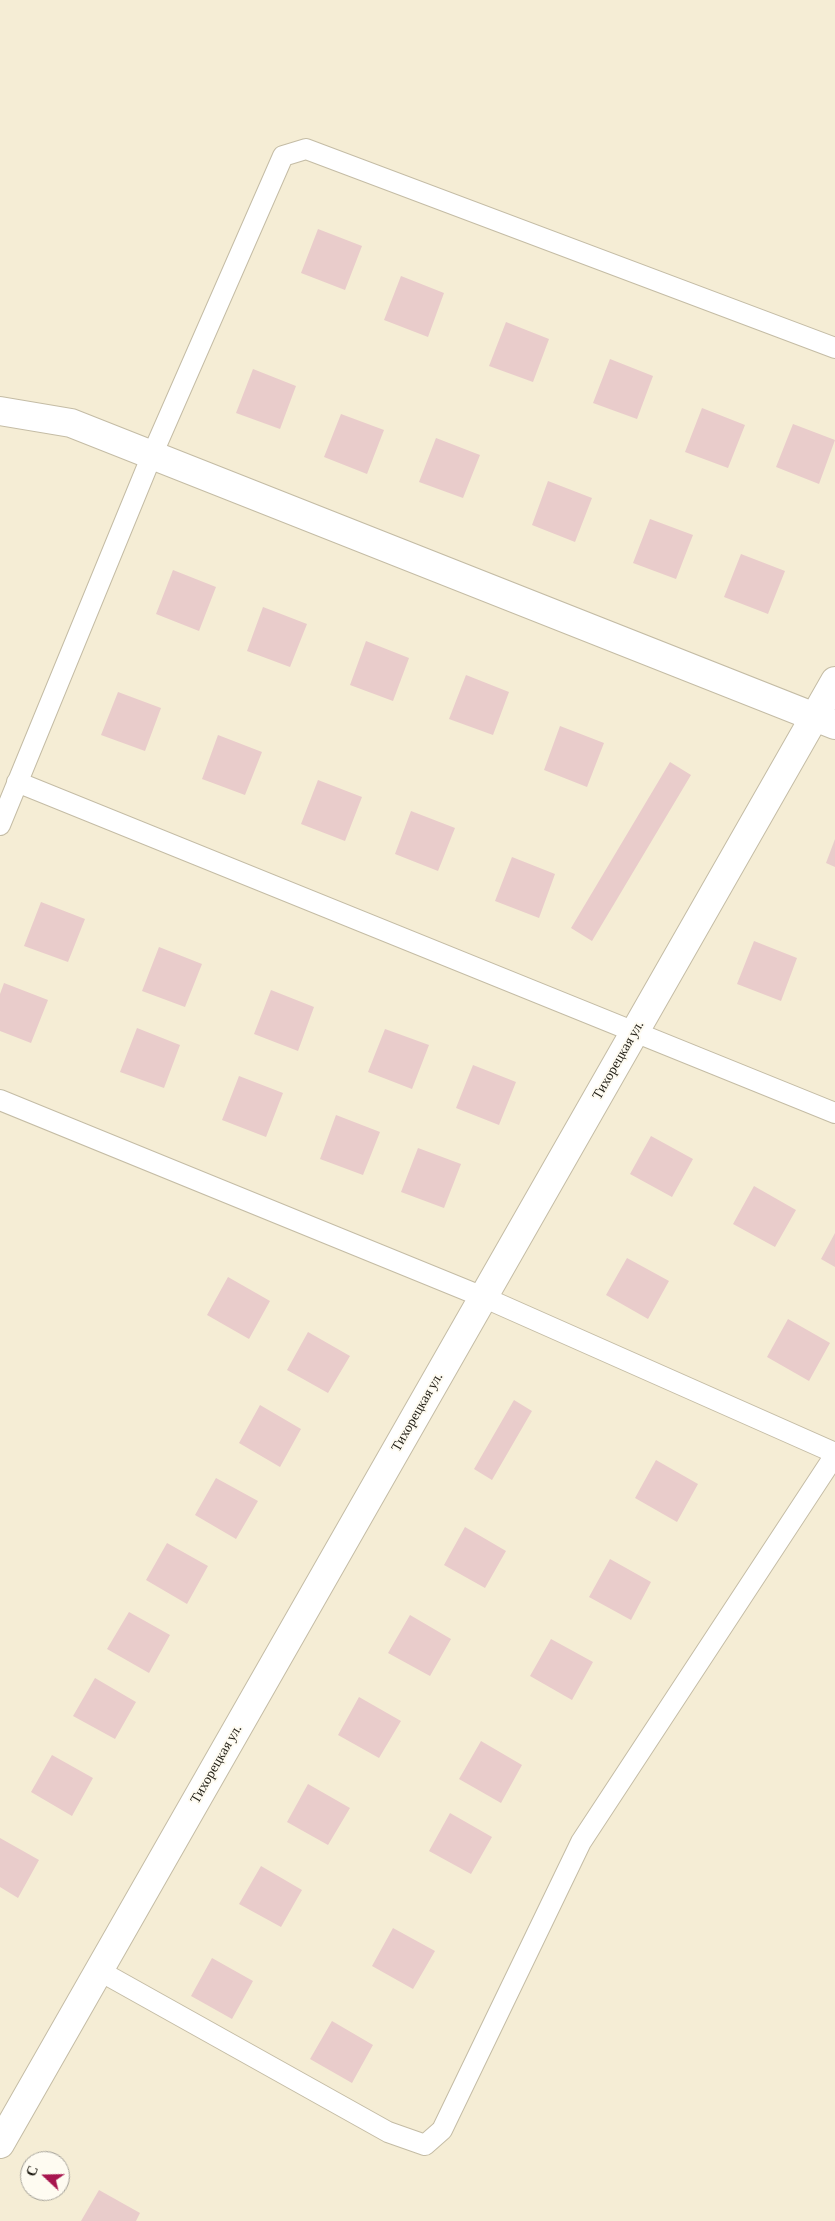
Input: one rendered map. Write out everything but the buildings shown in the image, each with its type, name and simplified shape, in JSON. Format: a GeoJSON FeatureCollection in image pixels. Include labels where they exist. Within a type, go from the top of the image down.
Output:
{"type":"FeatureCollection","features":[{"type":"Feature","properties":{"kind":"street"},"geometry":{"type":"LineString","coordinates":[[0,411],[71,423],[824,721]]}},
{"type":"Feature","properties":{"kind":"street","name":"Тихорецкая ул."},"geometry":{"type":"LineString","coordinates":[[0,2144],[634,1032],[824,721],[835,681]]}},
{"type":"Feature","properties":{"kind":"lane"},"geometry":{"type":"LineString","coordinates":[[0,825],[152,455],[282,156],[306,149],[835,348]]}},
{"type":"Feature","properties":{"kind":"lane"},"geometry":{"type":"LineString","coordinates":[[18,782],[835,1113]]}},
{"type":"Feature","properties":{"kind":"lane"},"geometry":{"type":"LineString","coordinates":[[0,1100],[483,1297],[835,1454],[581,1842],[442,2130],[424,2144],[388,2132],[98,1970]]}}]}
